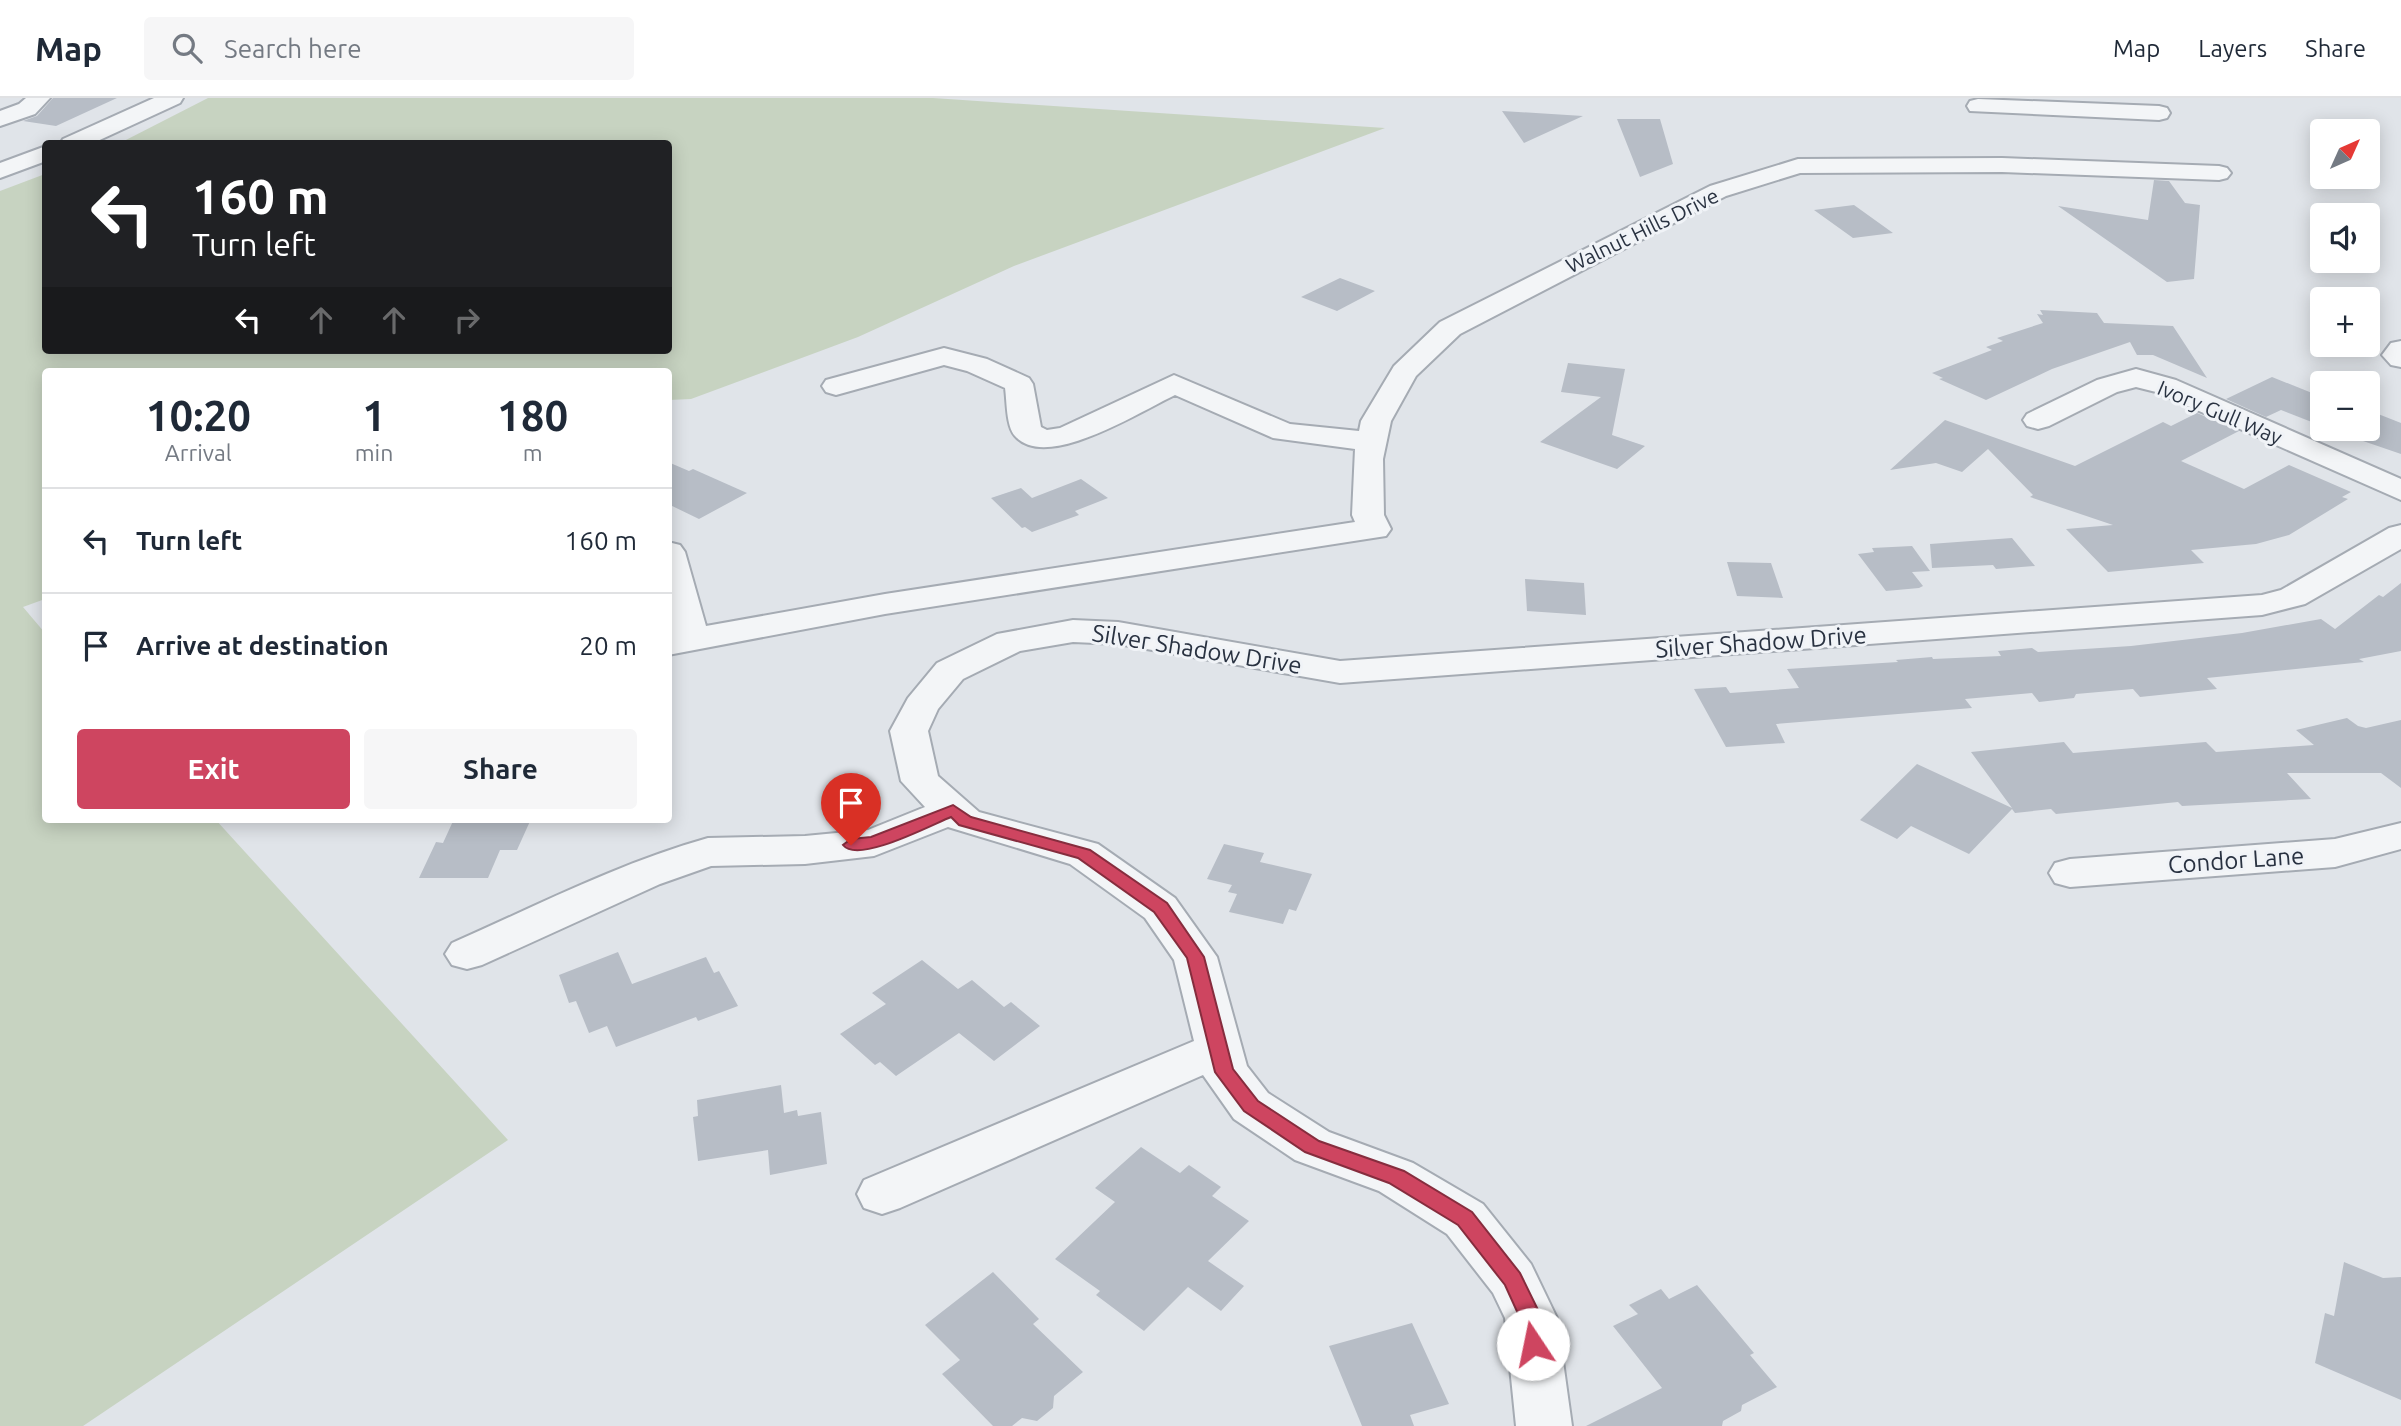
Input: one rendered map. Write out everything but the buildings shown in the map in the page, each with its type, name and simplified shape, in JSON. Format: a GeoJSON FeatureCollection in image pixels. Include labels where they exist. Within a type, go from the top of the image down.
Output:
{"type":"FeatureCollection","features":[{"type":"Feature","properties":{"kind":"street"},"geometry":{"type":"LineString","coordinates":[[0,119],[27,109],[39,98]]}},
{"type":"Feature","properties":{"kind":"street"},"geometry":{"type":"LineString","coordinates":[[80,140],[172,98]]}},
{"type":"Feature","properties":{"kind":"street"},"geometry":{"type":"LineString","coordinates":[[1988,128],[2159,113]]}},
{"type":"Feature","properties":{"kind":"street"},"geometry":{"type":"LineString","coordinates":[[1988,128],[2219,173]]}},
{"type":"Feature","properties":{"kind":"street","name":"Walnut Hills Drive"},"geometry":{"type":"LineString","coordinates":[[680,642],[885,604],[1375,528],[1368,515],[1368,459],[1376,421],[1404,372],[1450,328],[1718,191],[1798,166],[1988,128]]}},
{"type":"Feature","properties":{"kind":"street"},"geometry":{"type":"LineString","coordinates":[[0,171],[42,155]]}},
{"type":"Feature","properties":{"kind":"street"},"geometry":{"type":"LineString","coordinates":[[2401,349],[2396,355],[2401,359]]}},
{"type":"Feature","properties":{"kind":"street"},"geometry":{"type":"LineString","coordinates":[[836,386],[944,356],[977,365],[1018,384],[1027,432],[1044,440],[1069,435],[1174,384],[1284,432],[1372,442]]}},
{"type":"Feature","properties":{"kind":"street","name":"Ivory Gull Way"},"geometry":{"type":"LineString","coordinates":[[2038,420],[2107,386],[2136,378],[2166,386],[2401,491]]}},
{"type":"Feature","properties":{"kind":"street","name":"Silver Shadow Drive"},"geometry":{"type":"LineString","coordinates":[[1544,1426],[1531,1318],[1513,1279],[1465,1219],[1396,1177],[1312,1146],[1251,1106],[1224,1072],[1195,957],[1160,908],[1084,854],[965,821],[920,781],[909,732],[921,706],[950,671],[1010,642],[1073,631],[1118,633],[1340,672],[2262,605],[2293,597],[2401,535]]}},
{"type":"Feature","properties":{"kind":"street"},"geometry":{"type":"LineString","coordinates":[[672,582],[680,642]]}},
{"type":"Feature","properties":{"kind":"street"},"geometry":{"type":"LineString","coordinates":[[467,954],[645,874],[708,852],[805,850],[874,843],[953,810]]}},
{"type":"Feature","properties":{"kind":"street","name":"Condor Lane"},"geometry":{"type":"LineString","coordinates":[[2070,873],[2335,853],[2401,836]]}},
{"type":"Feature","properties":{"kind":"street"},"geometry":{"type":"LineString","coordinates":[[882,1194],[1219,1049]]}},
{"type":"Feature","properties":{"kind":"green space"},"geometry":{"type":"Polygon","coordinates":[[[208,98],[933,98],[1385,128],[1014,266],[858,337],[691,399],[672,400],[672,368],[42,368],[42,600],[23,607],[42,629],[42,823],[219,823],[508,1140],[83,1426],[0,1426],[0,191],[42,175],[42,354],[672,354],[672,140],[126,140],[208,98]]]}},
{"type":"Feature","properties":{"kind":"route"},"geometry":{"type":"LineString","coordinates":[[851,845],[874,843],[953,810],[965,821],[1084,854],[1160,908],[1195,957],[1224,1072],[1251,1106],[1312,1146],[1396,1177],[1465,1219],[1513,1279],[1531,1318],[1533,1344]]}}]}
